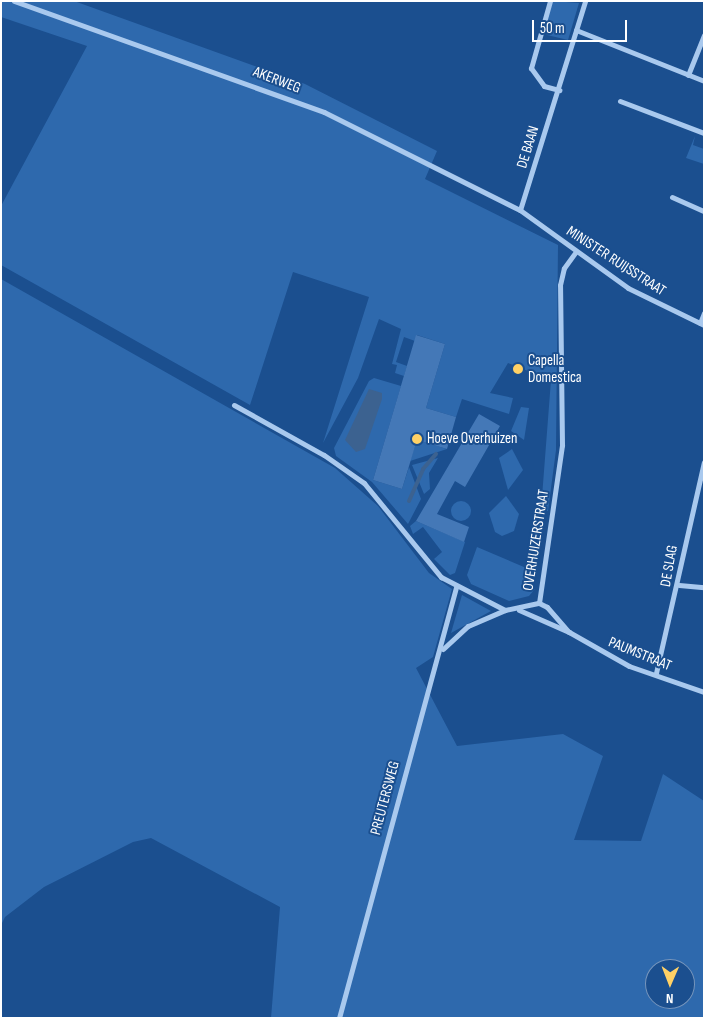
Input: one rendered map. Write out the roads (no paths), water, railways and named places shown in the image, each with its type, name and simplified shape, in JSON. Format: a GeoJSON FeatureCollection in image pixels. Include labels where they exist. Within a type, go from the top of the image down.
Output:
{"type":"FeatureCollection","features":[{"type":"Feature","properties":{"kind":"street","name":"AKERWEG"},"geometry":{"type":"LineString","coordinates":[[14,1],[324,112],[520,210]]}},
{"type":"Feature","properties":{"kind":"street"},"geometry":{"type":"LineString","coordinates":[[550,1],[531,68],[544,86],[559,90]]}},
{"type":"Feature","properties":{"kind":"street","name":"DE BAAN"},"geometry":{"type":"LineString","coordinates":[[520,210],[559,90],[585,1]]}},
{"type":"Feature","properties":{"kind":"street"},"geometry":{"type":"LineString","coordinates":[[576,30],[704,81]]}},
{"type":"Feature","properties":{"kind":"street"},"geometry":{"type":"LineString","coordinates":[[688,75],[704,35]]}},
{"type":"Feature","properties":{"kind":"street"},"geometry":{"type":"LineString","coordinates":[[620,101],[704,133]]}},
{"type":"Feature","properties":{"kind":"street"},"geometry":{"type":"LineString","coordinates":[[672,197],[704,211]]}},
{"type":"Feature","properties":{"kind":"street","name":"MINISTER RUIJSSTRAAT"},"geometry":{"type":"LineString","coordinates":[[520,210],[575,253],[628,288],[702,324]]}},
{"type":"Feature","properties":{"kind":"street","name":"OVERHUIZERSTRAAT"},"geometry":{"type":"LineString","coordinates":[[234,405],[324,455],[364,482],[435,572],[456,586],[505,610],[519,610],[539,603],[562,446],[560,285],[564,268],[575,253]]}},
{"type":"Feature","properties":{"kind":"street"},"geometry":{"type":"LineString","coordinates":[[702,324],[704,313]]}},
{"type":"Feature","properties":{"kind":"street","name":"DE SLAG"},"geometry":{"type":"LineString","coordinates":[[656,673],[679,586],[688,522],[704,462]]}},
{"type":"Feature","properties":{"kind":"street","name":"PREUTERSWEG"},"geometry":{"type":"LineString","coordinates":[[339,1018],[418,724],[442,649],[456,586]]}},
{"type":"Feature","properties":{"kind":"street"},"geometry":{"type":"LineString","coordinates":[[679,586],[704,587]]}},
{"type":"Feature","properties":{"kind":"street","name":"PAUMSTRAAT"},"geometry":{"type":"LineString","coordinates":[[539,603],[547,606],[569,632]]}},
{"type":"Feature","properties":{"kind":"street"},"geometry":{"type":"LineString","coordinates":[[442,649],[468,626],[505,610]]}},
{"type":"Feature","properties":{"kind":"street","name":"PAUMSTRAAT"},"geometry":{"type":"LineString","coordinates":[[519,610],[569,632],[615,660],[656,673],[704,692]]}},
{"type":"Feature","properties":{"kind":"waterway"},"geometry":{"type":"LineString","coordinates":[[409,501],[423,469],[436,454]]}},
{"type":"Feature","properties":{"kind":"place","name":"Capella Domestica"},"geometry":{"type":"Point","coordinates":[518,369]}},
{"type":"Feature","properties":{"kind":"place","name":"Hoeve Overhuizen"},"geometry":{"type":"Point","coordinates":[417,439]}}]}
